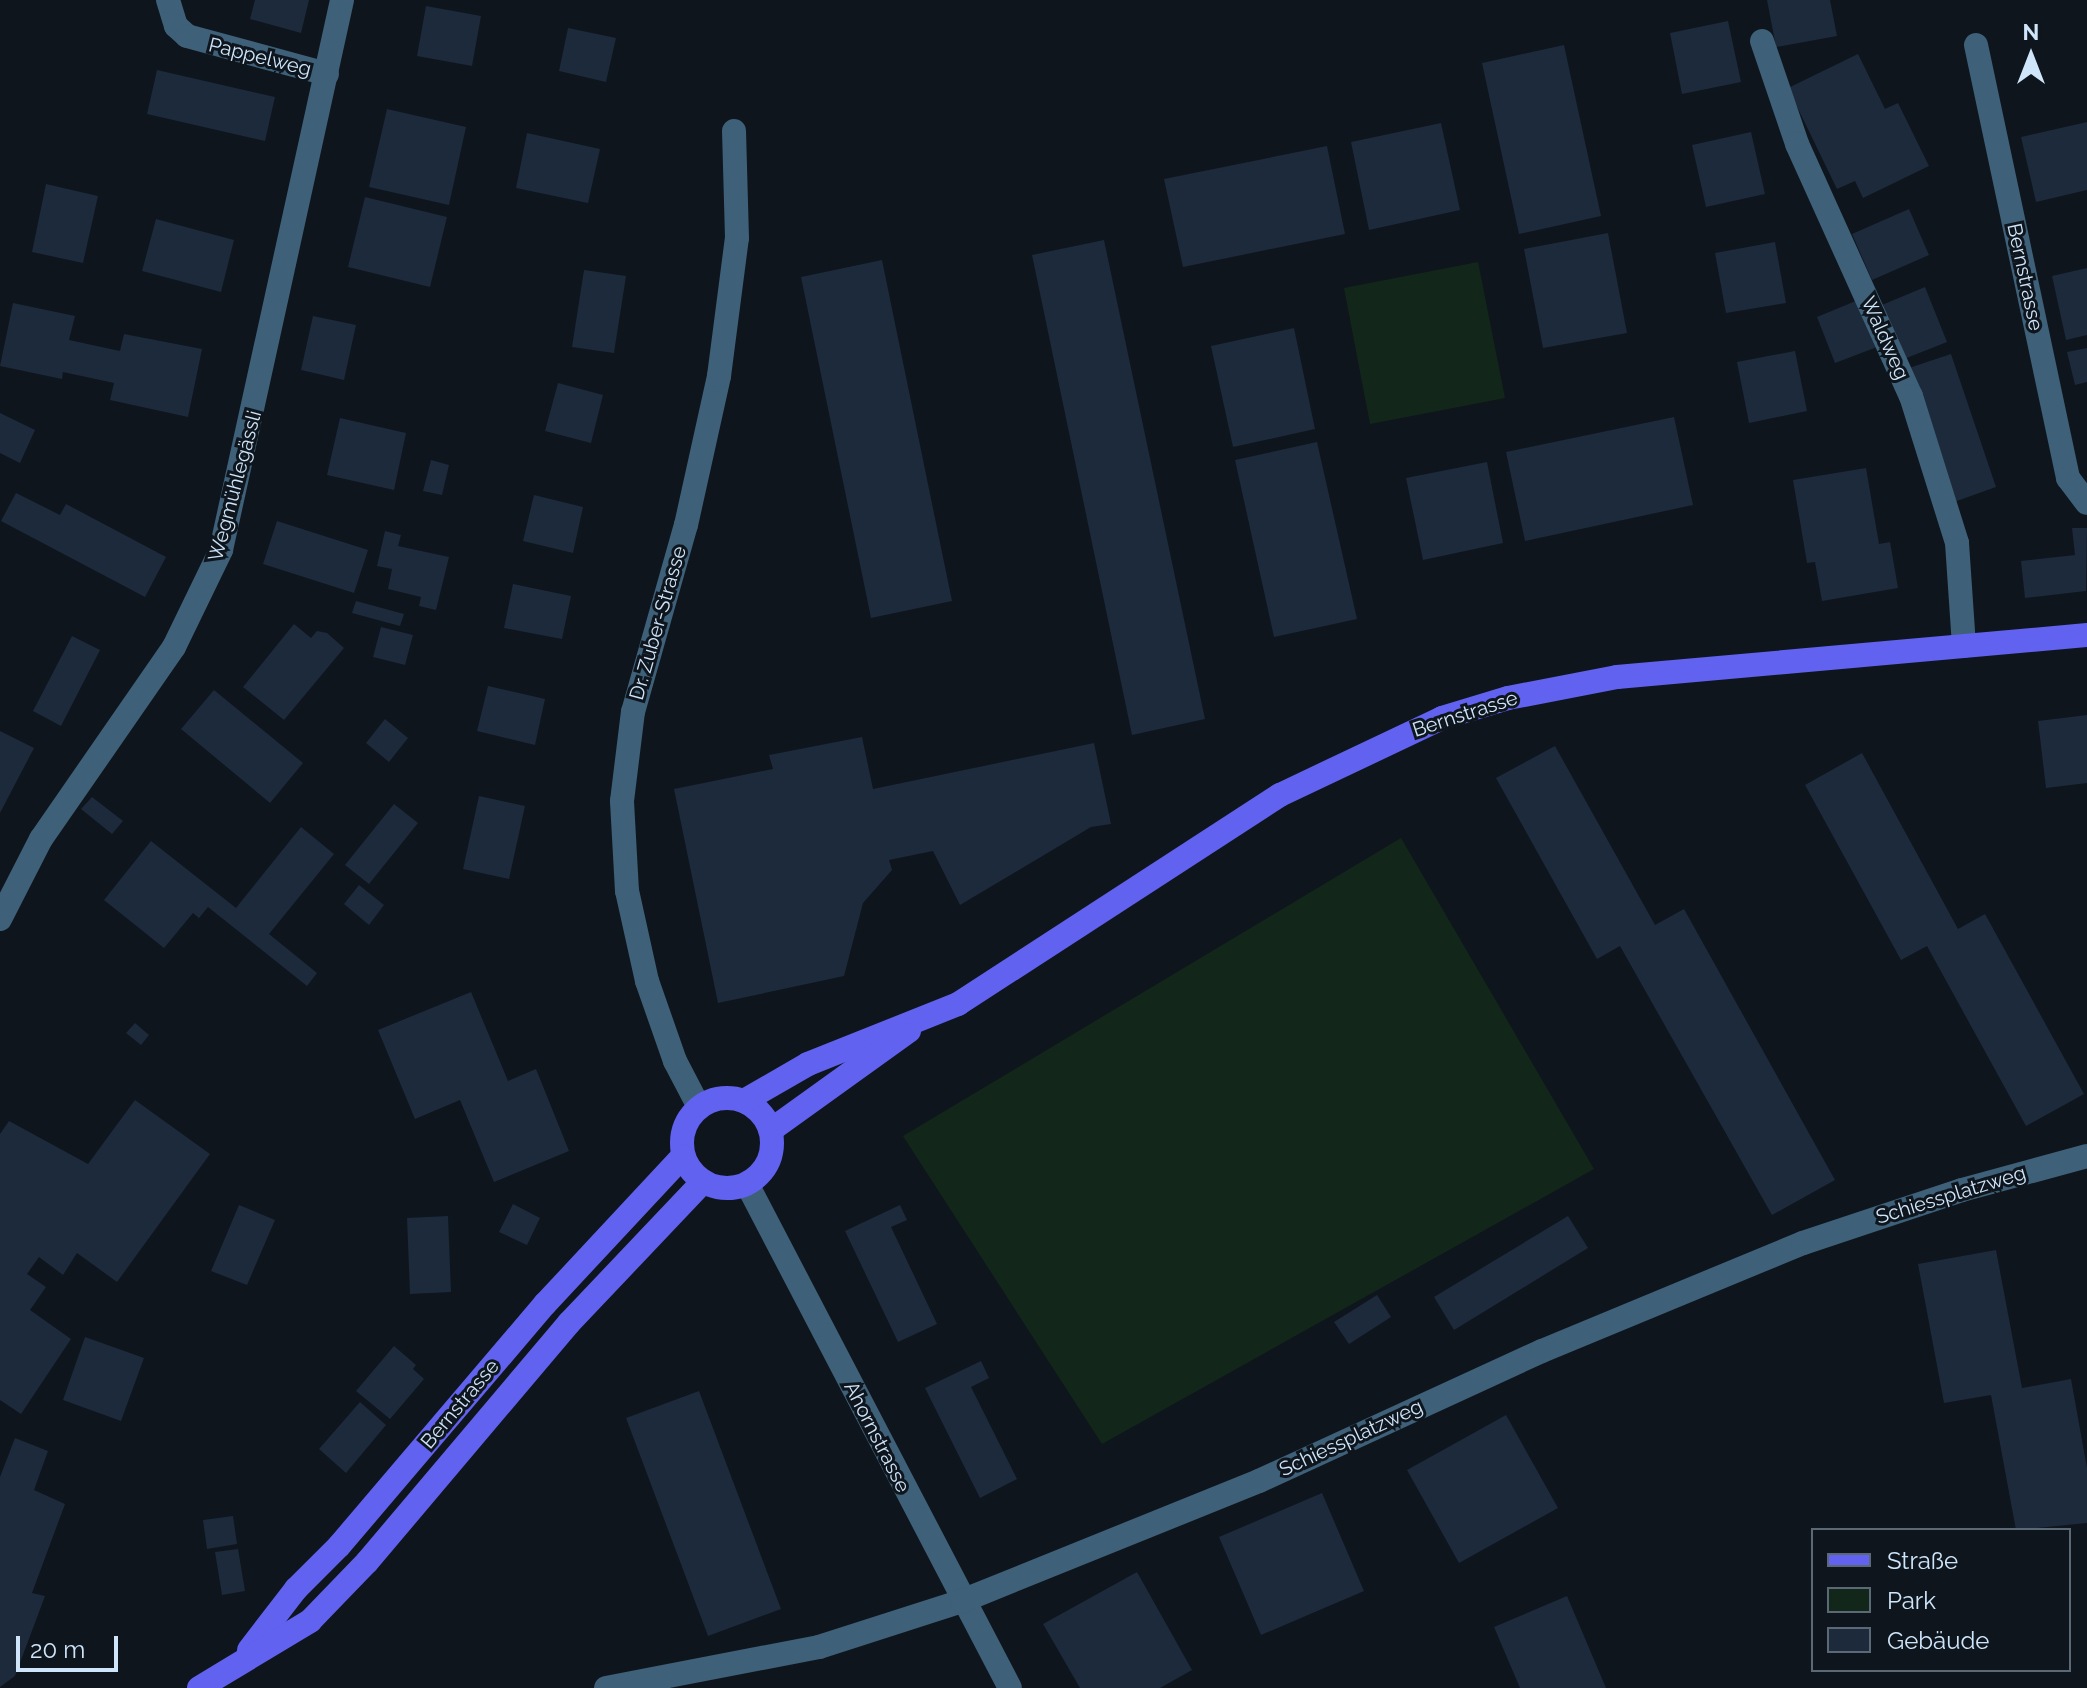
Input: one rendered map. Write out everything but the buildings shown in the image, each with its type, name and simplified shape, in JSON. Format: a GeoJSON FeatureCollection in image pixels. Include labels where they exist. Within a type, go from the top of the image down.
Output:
{"type":"FeatureCollection","features":[{"type":"Feature","properties":{"kind":"main road","name":"Bernstrasse"},"geometry":{"type":"LineString","coordinates":[[744,1101],[808,1064],[921,1022],[958,1004],[1280,795],[1442,718],[1508,698],[1617,677],[2087,635]]}},
{"type":"Feature","properties":{"kind":"main road","name":"Bernstrasse"},"geometry":{"type":"LineString","coordinates":[[771,1130],[921,1022]]}},
{"type":"Feature","properties":{"kind":"main road"},"geometry":{"type":"LineString","coordinates":[[726,1098],[744,1101],[771,1130],[766,1167],[747,1184],[734,1188],[703,1182],[683,1156],[684,1128],[699,1107],[726,1098]]}},
{"type":"Feature","properties":{"kind":"main road","name":"Bernstrasse"},"geometry":{"type":"LineString","coordinates":[[243,1658],[296,1589],[339,1546],[545,1304],[683,1156]]}},
{"type":"Feature","properties":{"kind":"main road","name":"Bernstrasse"},"geometry":{"type":"LineString","coordinates":[[199,1688],[243,1658],[310,1621],[367,1562],[569,1323],[703,1182]]}},
{"type":"Feature","properties":{"kind":"street","name":"Pappelweg"},"geometry":{"type":"LineString","coordinates":[[168,0],[176,26],[187,36],[327,74]]}},
{"type":"Feature","properties":{"kind":"street","name":"Wegmühlegässli"},"geometry":{"type":"LineString","coordinates":[[3,904],[41,839],[174,647],[221,550],[342,0]]}},
{"type":"Feature","properties":{"kind":"street","name":"Waldweg"},"geometry":{"type":"LineString","coordinates":[[1762,41],[1797,144],[1911,396],[1957,543],[1964,646]]}},
{"type":"Feature","properties":{"kind":"street","name":"Bernstrasse"},"geometry":{"type":"LineString","coordinates":[[1976,45],[2068,478],[2087,503]]}},
{"type":"Feature","properties":{"kind":"street","name":"Dr. Zuber-Strasse"},"geometry":{"type":"LineString","coordinates":[[699,1107],[675,1061],[647,981],[627,891],[622,801],[633,712],[686,525],[719,376],[737,238],[734,131]]}},
{"type":"Feature","properties":{"kind":"street","name":"Schiessplatzweg"},"geometry":{"type":"LineString","coordinates":[[606,1688],[819,1647],[962,1601],[1259,1481],[1542,1351],[1803,1243],[1962,1190],[2087,1156]]}},
{"type":"Feature","properties":{"kind":"street","name":"Ahornstrasse"},"geometry":{"type":"LineString","coordinates":[[747,1184],[1010,1688]]}},
{"type":"Feature","properties":{"kind":"green space"},"geometry":{"type":"Polygon","coordinates":[[[1478,262],[1505,398],[1370,424],[1344,288],[1478,262]]]}},
{"type":"Feature","properties":{"kind":"green space"},"geometry":{"type":"Polygon","coordinates":[[[1401,838],[1594,1169],[1102,1444],[903,1136],[1401,838]]]}}]}
